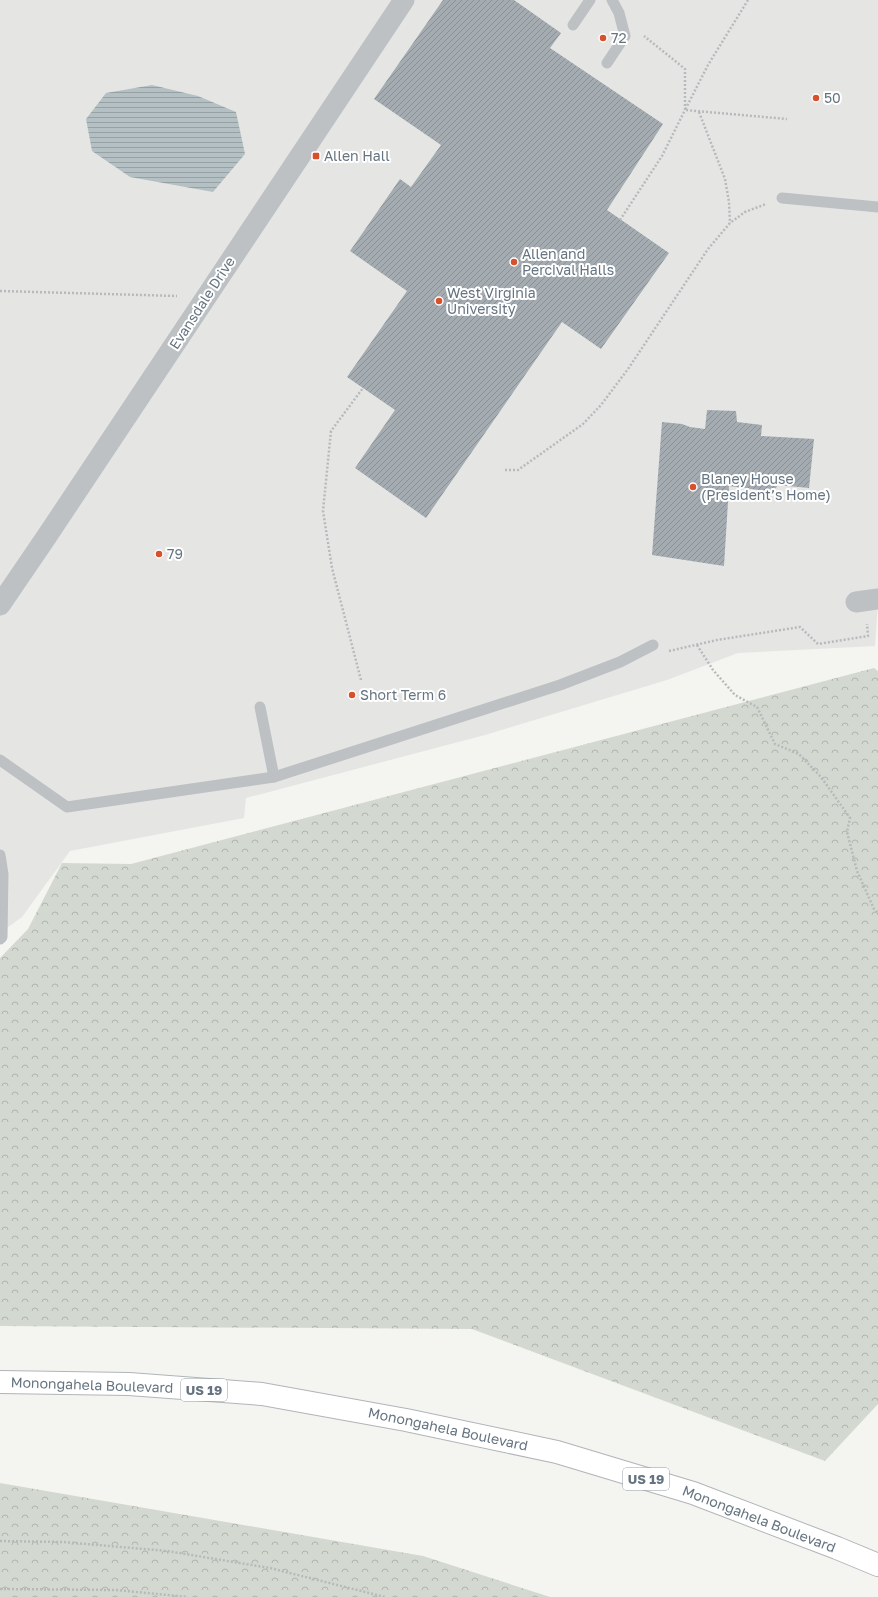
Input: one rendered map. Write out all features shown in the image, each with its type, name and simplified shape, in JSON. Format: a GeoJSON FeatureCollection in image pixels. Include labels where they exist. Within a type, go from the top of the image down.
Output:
{"type":"FeatureCollection","features":[{"type":"Feature","properties":{"kind":"main road","name":"Monongahela Boulevard"},"geometry":{"type":"LineString","coordinates":[[0,1382],[129,1384],[262,1394],[406,1420],[557,1452],[693,1493],[878,1565]]}},
{"type":"Feature","properties":{"kind":"street","name":"Evansdale Drive"},"geometry":{"type":"LineString","coordinates":[[0,605],[46,539],[404,0]]}},
{"type":"Feature","properties":{"kind":"lane"},"geometry":{"type":"LineString","coordinates":[[573,25],[590,0]]}},
{"type":"Feature","properties":{"kind":"lane"},"geometry":{"type":"LineString","coordinates":[[607,63],[625,36],[619,13],[612,0]]}},
{"type":"Feature","properties":{"kind":"lane"},"geometry":{"type":"LineString","coordinates":[[782,198],[878,207]]}},
{"type":"Feature","properties":{"kind":"lane"},"geometry":{"type":"LineString","coordinates":[[0,760],[67,807],[274,777],[560,685],[620,662],[653,645]]}},
{"type":"Feature","properties":{"kind":"lane"},"geometry":{"type":"LineString","coordinates":[[260,708],[274,777]]}},
{"type":"Feature","properties":{"kind":"lane"},"geometry":{"type":"LineString","coordinates":[[0,855],[3,874],[2,937],[0,938]]}},
{"type":"Feature","properties":{"kind":"path"},"geometry":{"type":"LineString","coordinates":[[620,220],[662,156],[708,65],[748,0]]}},
{"type":"Feature","properties":{"kind":"path"},"geometry":{"type":"LineString","coordinates":[[642,34],[685,69],[685,110]]}},
{"type":"Feature","properties":{"kind":"path"},"geometry":{"type":"LineString","coordinates":[[685,110],[787,119]]}},
{"type":"Feature","properties":{"kind":"path"},"geometry":{"type":"LineString","coordinates":[[699,112],[725,179],[729,202],[730,223]]}},
{"type":"Feature","properties":{"kind":"path"},"geometry":{"type":"LineString","coordinates":[[505,470],[518,470],[583,424],[601,405],[628,369],[708,249],[730,223],[746,212],[782,198]]}},
{"type":"Feature","properties":{"kind":"path"},"geometry":{"type":"LineString","coordinates":[[0,291],[177,296]]}},
{"type":"Feature","properties":{"kind":"path"},"geometry":{"type":"LineString","coordinates":[[361,680],[332,568],[323,511],[331,431],[363,388]]}},
{"type":"Feature","properties":{"kind":"path"},"geometry":{"type":"LineString","coordinates":[[666,652],[717,640],[800,627],[818,644],[868,636],[866,601]]}},
{"type":"Feature","properties":{"kind":"path"},"geometry":{"type":"LineString","coordinates":[[697,645],[713,670],[735,695],[757,708],[775,744],[799,754],[821,778],[850,818],[847,832],[857,871],[874,909],[878,913]]}},
{"type":"Feature","properties":{"kind":"path"},"geometry":{"type":"LineString","coordinates":[[0,1541],[63,1542],[167,1551],[270,1568],[385,1597]]}},
{"type":"Feature","properties":{"kind":"path"},"geometry":{"type":"LineString","coordinates":[[0,1589],[116,1590],[188,1597]]}},
{"type":"Feature","properties":{"kind":"shaded area","name":"West Virginia University"},"geometry":{"type":"Polygon","coordinates":[[[0,0],[878,0],[878,603],[875,646],[738,653],[667,680],[485,735],[246,798],[244,818],[70,851],[22,917],[0,933],[0,0]]]}},
{"type":"Feature","properties":{"kind":"shaded area"},"geometry":{"type":"Polygon","coordinates":[[[152,85],[198,96],[236,112],[245,154],[213,192],[130,177],[92,151],[86,119],[106,93],[152,85]]]}},
{"type":"Feature","properties":{"kind":"green space"},"geometry":{"type":"Polygon","coordinates":[[[874,668],[878,671],[878,1404],[825,1461],[472,1329],[0,1326],[0,958],[28,929],[62,863],[131,864],[874,668]]]}},
{"type":"Feature","properties":{"kind":"green space"},"geometry":{"type":"Polygon","coordinates":[[[0,1483],[423,1556],[550,1597],[0,1597],[0,1483]]]}},
{"type":"Feature","properties":{"kind":"building","name":"Allen and Percival Halls"},"geometry":{"type":"Polygon","coordinates":[[[443,0],[514,0],[561,33],[550,48],[663,124],[607,210],[669,253],[601,349],[562,322],[426,518],[355,468],[395,410],[347,377],[407,291],[350,251],[400,179],[411,187],[441,145],[374,99],[443,0]]]}},
{"type":"Feature","properties":{"kind":"building","name":"Blaney House (President’s Home)"},"geometry":{"type":"Polygon","coordinates":[[[707,410],[736,411],[737,422],[762,425],[761,436],[814,439],[809,488],[778,485],[773,492],[729,486],[724,566],[652,555],[662,422],[682,424],[690,427],[705,429],[707,410]]]}},
{"type":"Feature","properties":{"kind":"place","name":"72"},"geometry":{"type":"Point","coordinates":[603,38]}},
{"type":"Feature","properties":{"kind":"place","name":"50"},"geometry":{"type":"Point","coordinates":[816,98]}},
{"type":"Feature","properties":{"kind":"place","name":"Allen Hall"},"geometry":{"type":"Point","coordinates":[316,156]}},
{"type":"Feature","properties":{"kind":"place","name":"Allen and Percival Halls"},"geometry":{"type":"Point","coordinates":[514,262]}},
{"type":"Feature","properties":{"kind":"place","name":"West Virginia University"},"geometry":{"type":"Point","coordinates":[439,301]}},
{"type":"Feature","properties":{"kind":"place","name":"Blaney House (President’s Home)"},"geometry":{"type":"Point","coordinates":[693,487]}},
{"type":"Feature","properties":{"kind":"place","name":"79"},"geometry":{"type":"Point","coordinates":[159,554]}},
{"type":"Feature","properties":{"kind":"place","name":"Short Term 6"},"geometry":{"type":"Point","coordinates":[352,695]}}]}
